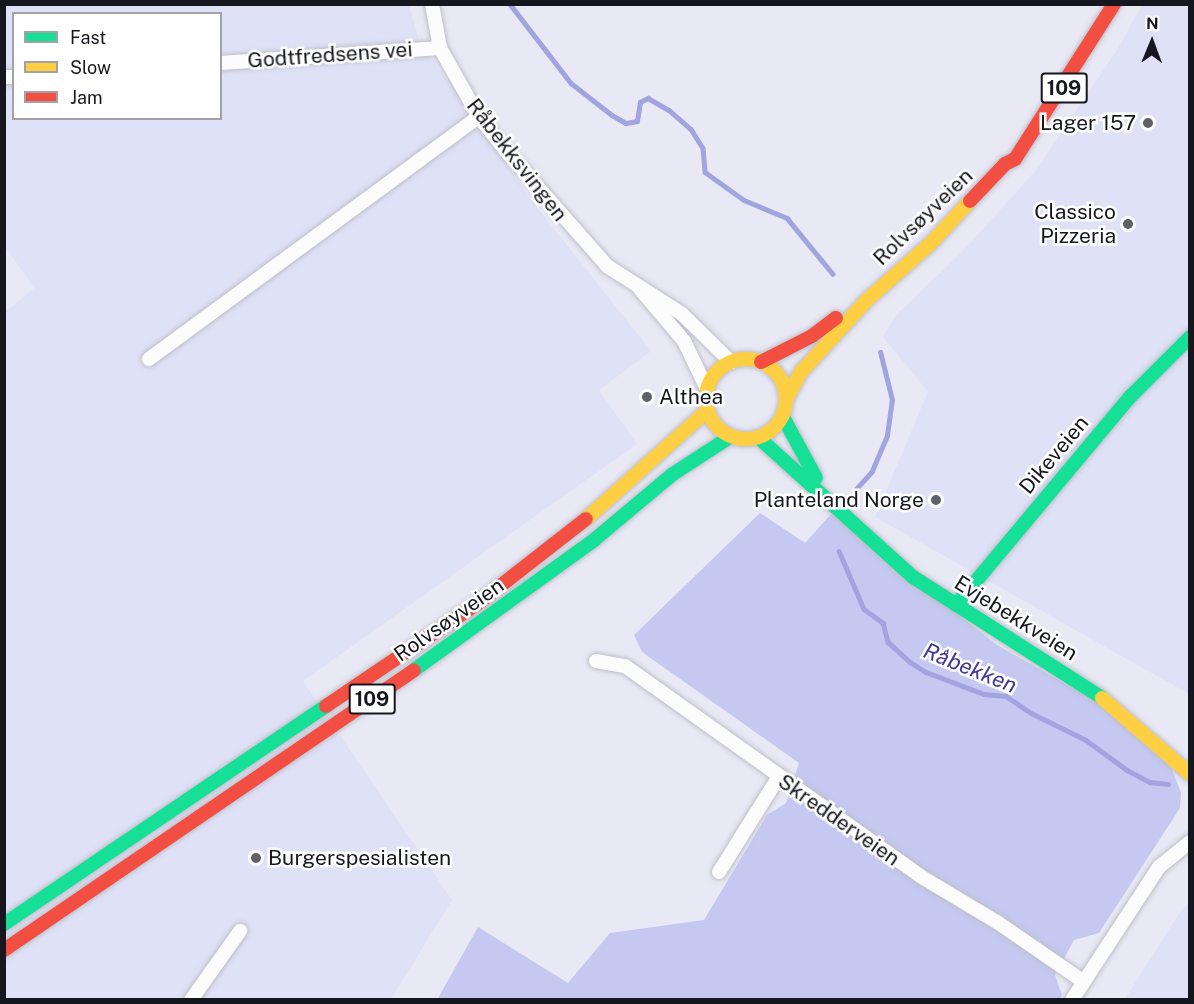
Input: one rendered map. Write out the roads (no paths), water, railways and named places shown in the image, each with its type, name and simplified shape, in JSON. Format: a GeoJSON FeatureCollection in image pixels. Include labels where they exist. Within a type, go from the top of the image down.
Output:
{"type":"FeatureCollection","features":[{"type":"Feature","properties":{"kind":"main road","name":"Rolvsøyveien"},"geometry":{"type":"LineString","coordinates":[[1005,164],[1006,153],[1042,105],[1100,4]]}},
{"type":"Feature","properties":{"kind":"main road","name":"Rolvsøyveien"},"geometry":{"type":"LineString","coordinates":[[787,398],[801,372],[868,299],[963,212],[1005,164],[1015,159],[1050,110],[1114,4]]}},
{"type":"Feature","properties":{"kind":"main road","name":"Rolvsøyveien"},"geometry":{"type":"LineString","coordinates":[[761,362],[812,336],[868,299]]}},
{"type":"Feature","properties":{"kind":"main road","name":"Dikeveien"},"geometry":{"type":"LineString","coordinates":[[956,605],[1131,396],[1190,337]]}},
{"type":"Feature","properties":{"kind":"main road","name":"109"},"geometry":{"type":"LineString","coordinates":[[731,362],[746,359],[761,362]]}},
{"type":"Feature","properties":{"kind":"main road"},"geometry":{"type":"LineString","coordinates":[[731,362],[716,372],[707,389],[707,411],[716,427],[730,437],[759,438],[773,430],[783,417]]}},
{"type":"Feature","properties":{"kind":"main road"},"geometry":{"type":"LineString","coordinates":[[761,362],[779,376],[787,398]]}},
{"type":"Feature","properties":{"kind":"main road","name":"109"},"geometry":{"type":"LineString","coordinates":[[783,417],[787,398]]}},
{"type":"Feature","properties":{"kind":"main road","name":"Rolvsøyveien"},"geometry":{"type":"LineString","coordinates":[[4,924],[481,601],[589,518],[707,411]]}},
{"type":"Feature","properties":{"kind":"main road","name":"Evjebekkveien"},"geometry":{"type":"LineString","coordinates":[[783,417],[789,434],[824,494]]}},
{"type":"Feature","properties":{"kind":"main road","name":"Rolvsøyveien"},"geometry":{"type":"LineString","coordinates":[[4,950],[489,619],[594,540],[673,474],[730,437]]}},
{"type":"Feature","properties":{"kind":"main road","name":"Evjebekkveien"},"geometry":{"type":"LineString","coordinates":[[759,438],[824,494],[853,526],[913,577],[1094,692],[1190,774]]}},
{"type":"Feature","properties":{"kind":"street","name":"Råbekksvingen"},"geometry":{"type":"LineString","coordinates":[[432,4],[440,48],[479,117],[584,244],[639,289],[682,314],[731,362]]}},
{"type":"Feature","properties":{"kind":"street","name":"Godtfredsens vei"},"geometry":{"type":"LineString","coordinates":[[222,63],[440,48]]}},
{"type":"Feature","properties":{"kind":"street"},"geometry":{"type":"LineString","coordinates":[[149,358],[479,117]]}},
{"type":"Feature","properties":{"kind":"street","name":"Råbekksvingen"},"geometry":{"type":"LineString","coordinates":[[639,289],[684,341],[707,389]]}},
{"type":"Feature","properties":{"kind":"street","name":"Skredderveien"},"geometry":{"type":"LineString","coordinates":[[596,661],[625,666],[778,778],[1083,981]]}},
{"type":"Feature","properties":{"kind":"street"},"geometry":{"type":"LineString","coordinates":[[719,872],[778,778]]}},
{"type":"Feature","properties":{"kind":"street"},"geometry":{"type":"LineString","coordinates":[[1072,999],[1159,867],[1190,842]]}},
{"type":"Feature","properties":{"kind":"street"},"geometry":{"type":"LineString","coordinates":[[191,999],[240,930]]}},
{"type":"Feature","properties":{"kind":"waterway","name":"Råbekken"},"geometry":{"type":"LineString","coordinates":[[510,4],[571,83],[626,123],[637,121],[640,102],[648,98],[669,110],[691,129],[703,148],[705,172],[744,200],[787,218],[833,274]]}},
{"type":"Feature","properties":{"kind":"waterway","name":"Råbekken"},"geometry":{"type":"LineString","coordinates":[[856,489],[872,471],[887,435],[892,400],[880,352]]}},
{"type":"Feature","properties":{"kind":"waterway","name":"Råbekken"},"geometry":{"type":"LineString","coordinates":[[839,551],[864,609],[883,623],[888,642],[910,662],[926,672],[984,694],[1006,696],[1031,713],[1086,740],[1127,770],[1150,782],[1168,784]]}},
{"type":"Feature","properties":{"kind":"place","name":"Lager 157"},"geometry":{"type":"Point","coordinates":[1148,123]}},
{"type":"Feature","properties":{"kind":"place","name":"Classico Pizzeria"},"geometry":{"type":"Point","coordinates":[1128,224]}},
{"type":"Feature","properties":{"kind":"place","name":"Althea"},"geometry":{"type":"Point","coordinates":[647,397]}},
{"type":"Feature","properties":{"kind":"place","name":"Planteland Norge"},"geometry":{"type":"Point","coordinates":[936,500]}},
{"type":"Feature","properties":{"kind":"place","name":"Burgerspesialisten"},"geometry":{"type":"Point","coordinates":[256,858]}}]}
